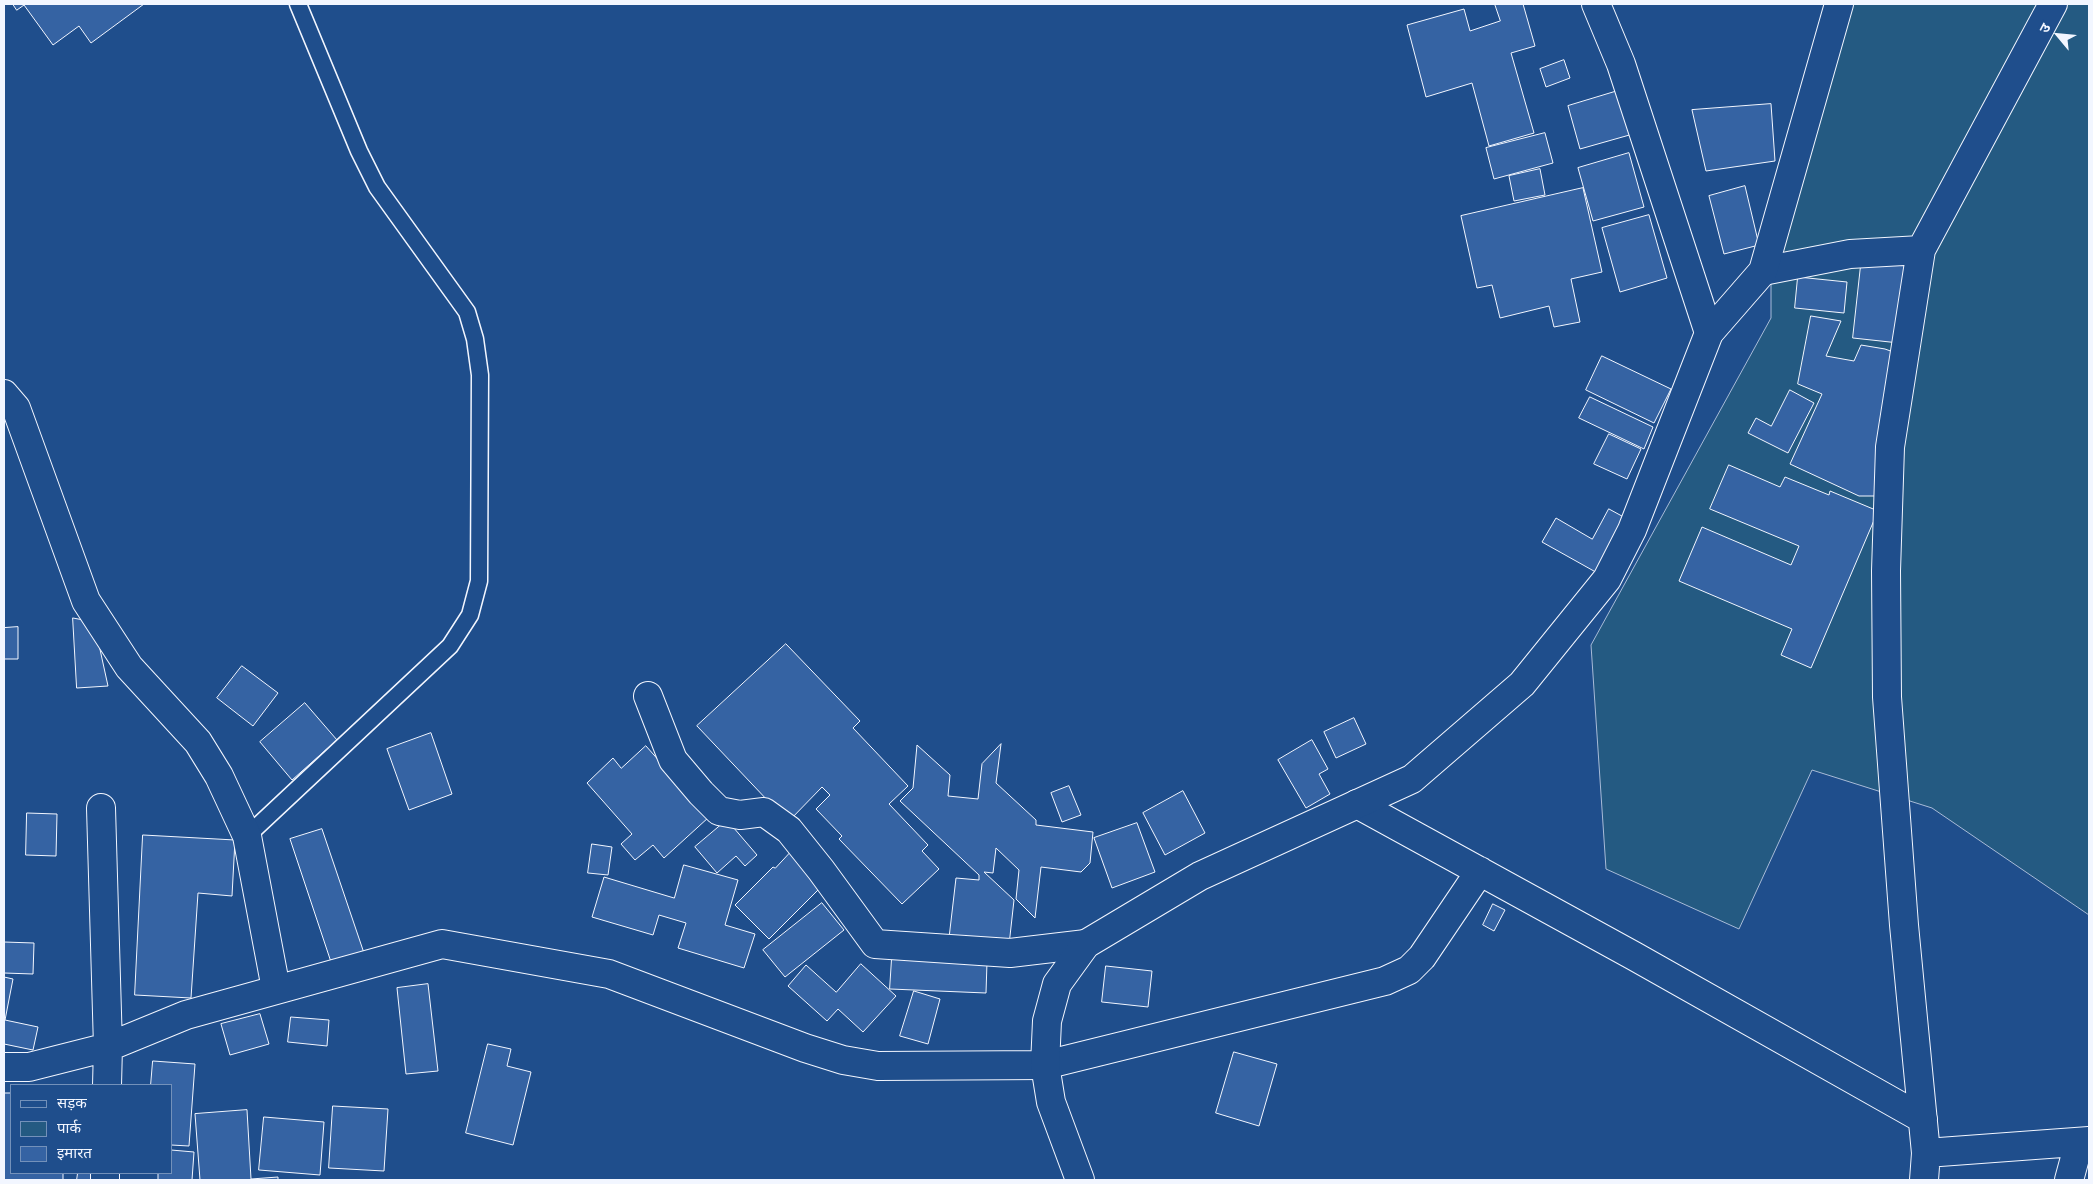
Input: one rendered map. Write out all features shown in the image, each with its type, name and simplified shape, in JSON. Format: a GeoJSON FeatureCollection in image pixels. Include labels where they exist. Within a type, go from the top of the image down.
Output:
{"type":"FeatureCollection","features":[{"type":"Feature","properties":{"kind":"street"},"geometry":{"type":"LineString","coordinates":[[1596,4],[1621,64],[1709,333]]}},
{"type":"Feature","properties":{"kind":"street"},"geometry":{"type":"LineString","coordinates":[[1080,1180],[1051,1102],[1044,1065],[1047,1021],[1057,984],[1086,944],[1200,876],[1412,779],[1522,684],[1607,579],[1632,530],[1709,333],[1763,271],[1839,4]]}},
{"type":"Feature","properties":{"kind":"street"},"geometry":{"type":"LineString","coordinates":[[1924,1180],[1926,1153],[1904,925],[1887,697],[1886,590],[1890,447],[1921,250],[2053,4]]}},
{"type":"Feature","properties":{"kind":"street"},"geometry":{"type":"LineString","coordinates":[[1763,271],[1850,254],[1921,250]]}},
{"type":"Feature","properties":{"kind":"street"},"geometry":{"type":"LineString","coordinates":[[4,394],[16,408],[86,601],[129,668],[198,742],[219,776],[247,836],[276,989]]}},
{"type":"Feature","properties":{"kind":"street"},"geometry":{"type":"LineString","coordinates":[[648,696],[673,760],[701,793],[720,811],[740,815],[764,812],[788,830],[821,870],[875,944],[1010,953],[1086,944]]}},
{"type":"Feature","properties":{"kind":"street"},"geometry":{"type":"LineString","coordinates":[[1357,804],[1642,960],[1923,1119]]}},
{"type":"Feature","properties":{"kind":"street"},"geometry":{"type":"LineString","coordinates":[[101,808],[108,1048],[107,1084]]}},
{"type":"Feature","properties":{"kind":"street"},"geometry":{"type":"LineString","coordinates":[[4,1067],[29,1067],[108,1048],[186,1015],[442,944],[609,974],[806,1048],[843,1060],[878,1066],[1044,1065],[1385,982],[1409,970],[1422,957],[1480,871]]}},
{"type":"Feature","properties":{"kind":"street"},"geometry":{"type":"LineString","coordinates":[[1926,1153],[2084,1142],[2069,1180]]}},
{"type":"Feature","properties":{"kind":"lane"},"geometry":{"type":"LineString","coordinates":[[247,836],[450,646],[470,615],[479,581],[480,376],[476,339],[467,312],[377,187],[359,151],[298,4]]}},
{"type":"Feature","properties":{"kind":"green space"},"geometry":{"type":"Polygon","coordinates":[[[1847,4],[2089,4],[2089,915],[1932,808],[1812,770],[1739,929],[1606,869],[1591,645],[1771,318],[1771,251],[1847,4]]]}},
{"type":"Feature","properties":{"kind":"building"},"geometry":{"type":"Polygon","coordinates":[[[13,4],[144,4],[91,43],[79,26],[53,45],[24,5],[17,10],[13,4]]]}},
{"type":"Feature","properties":{"kind":"building"},"geometry":{"type":"Polygon","coordinates":[[[1495,4],[1523,4],[1535,46],[1511,53],[1534,133],[1489,146],[1472,83],[1426,97],[1407,25],[1464,9],[1470,31],[1500,21],[1495,4]]]}},
{"type":"Feature","properties":{"kind":"building"},"geometry":{"type":"Polygon","coordinates":[[[1564,60],[1570,78],[1546,87],[1540,69],[1564,60]]]}},
{"type":"Feature","properties":{"kind":"building"},"geometry":{"type":"Polygon","coordinates":[[[1621,90],[1633,134],[1580,149],[1568,106],[1621,90]]]}},
{"type":"Feature","properties":{"kind":"building"},"geometry":{"type":"Polygon","coordinates":[[[1771,104],[1775,161],[1706,171],[1692,110],[1771,104]]]}},
{"type":"Feature","properties":{"kind":"building"},"geometry":{"type":"Polygon","coordinates":[[[1545,133],[1553,163],[1494,179],[1486,148],[1545,133]]]}},
{"type":"Feature","properties":{"kind":"building"},"geometry":{"type":"Polygon","coordinates":[[[1629,153],[1644,207],[1593,221],[1578,168],[1629,153]]]}},
{"type":"Feature","properties":{"kind":"building"},"geometry":{"type":"Polygon","coordinates":[[[1540,169],[1545,195],[1514,201],[1509,176],[1540,169]]]}},
{"type":"Feature","properties":{"kind":"building"},"geometry":{"type":"Polygon","coordinates":[[[1745,186],[1759,245],[1724,254],[1709,196],[1745,186]]]}},
{"type":"Feature","properties":{"kind":"building"},"geometry":{"type":"Polygon","coordinates":[[[1583,188],[1602,272],[1571,279],[1580,322],[1554,327],[1549,306],[1500,318],[1492,285],[1477,288],[1461,216],[1583,188]]]}},
{"type":"Feature","properties":{"kind":"building"},"geometry":{"type":"Polygon","coordinates":[[[1649,215],[1667,278],[1620,292],[1602,228],[1649,215]]]}},
{"type":"Feature","properties":{"kind":"building"},"geometry":{"type":"Polygon","coordinates":[[[1862,256],[1908,259],[1899,343],[1853,338],[1862,256]]]}},
{"type":"Feature","properties":{"kind":"building"},"geometry":{"type":"Polygon","coordinates":[[[1798,277],[1847,282],[1844,313],[1795,308],[1798,277]]]}},
{"type":"Feature","properties":{"kind":"building"},"geometry":{"type":"Polygon","coordinates":[[[1811,316],[1841,321],[1826,356],[1854,361],[1861,345],[1896,353],[1877,496],[1859,496],[1790,464],[1822,394],[1798,384],[1811,316]]]}},
{"type":"Feature","properties":{"kind":"building"},"geometry":{"type":"Polygon","coordinates":[[[1602,356],[1671,389],[1654,423],[1586,390],[1602,356]]]}},
{"type":"Feature","properties":{"kind":"building"},"geometry":{"type":"Polygon","coordinates":[[[1790,390],[1814,403],[1788,453],[1748,433],[1756,418],[1771,426],[1790,390]]]}},
{"type":"Feature","properties":{"kind":"building"},"geometry":{"type":"Polygon","coordinates":[[[1590,397],[1653,427],[1644,449],[1579,418],[1590,397]]]}},
{"type":"Feature","properties":{"kind":"building"},"geometry":{"type":"Polygon","coordinates":[[[1609,434],[1641,449],[1627,479],[1594,464],[1609,434]]]}},
{"type":"Feature","properties":{"kind":"building"},"geometry":{"type":"Polygon","coordinates":[[[1729,465],[1780,487],[1785,477],[1829,495],[1830,491],[1878,511],[1811,668],[1781,655],[1792,629],[1679,581],[1702,527],[1791,565],[1799,546],[1710,509],[1729,465]]]}},
{"type":"Feature","properties":{"kind":"building"},"geometry":{"type":"Polygon","coordinates":[[[1609,509],[1631,521],[1601,575],[1542,542],[1556,518],[1592,539],[1609,509]]]}},
{"type":"Feature","properties":{"kind":"building"},"geometry":{"type":"Polygon","coordinates":[[[73,618],[94,622],[108,686],[77,688],[73,618]]]}},
{"type":"Feature","properties":{"kind":"building"},"geometry":{"type":"Polygon","coordinates":[[[18,627],[18,659],[4,659],[4,628],[18,627]]]}},
{"type":"Feature","properties":{"kind":"building"},"geometry":{"type":"Polygon","coordinates":[[[786,644],[860,721],[853,728],[908,786],[889,804],[928,845],[922,851],[939,869],[902,904],[839,839],[842,836],[816,809],[830,795],[822,787],[788,822],[697,726],[786,644]]]}},
{"type":"Feature","properties":{"kind":"building"},"geometry":{"type":"Polygon","coordinates":[[[242,666],[278,693],[253,726],[217,698],[242,666]]]}},
{"type":"Feature","properties":{"kind":"building"},"geometry":{"type":"Polygon","coordinates":[[[305,703],[337,740],[292,780],[260,742],[305,703]]]}},
{"type":"Feature","properties":{"kind":"building"},"geometry":{"type":"Polygon","coordinates":[[[1354,718],[1366,744],[1336,758],[1324,732],[1354,718]]]}},
{"type":"Feature","properties":{"kind":"building"},"geometry":{"type":"Polygon","coordinates":[[[431,733],[452,794],[409,810],[387,749],[431,733]]]}},
{"type":"Feature","properties":{"kind":"building"},"geometry":{"type":"Polygon","coordinates":[[[1312,740],[1328,769],[1319,774],[1330,794],[1306,808],[1278,760],[1312,740]]]}},
{"type":"Feature","properties":{"kind":"building"},"geometry":{"type":"Polygon","coordinates":[[[1001,744],[996,783],[1036,820],[1036,825],[1093,832],[1090,863],[1081,872],[1041,867],[1035,918],[1016,899],[1019,870],[996,848],[993,873],[984,872],[1014,900],[1009,945],[949,938],[956,878],[979,880],[979,875],[900,801],[913,788],[917,745],[950,775],[948,796],[978,799],[982,764],[1001,744]]]}},
{"type":"Feature","properties":{"kind":"building"},"geometry":{"type":"Polygon","coordinates":[[[646,746],[709,817],[664,858],[653,845],[635,860],[621,844],[632,834],[587,783],[613,758],[621,768],[646,746]]]}},
{"type":"Feature","properties":{"kind":"building"},"geometry":{"type":"Polygon","coordinates":[[[1069,786],[1081,815],[1062,822],[1051,793],[1069,786]]]}},
{"type":"Feature","properties":{"kind":"building"},"geometry":{"type":"Polygon","coordinates":[[[1183,791],[1205,833],[1165,855],[1143,813],[1183,791]]]}},
{"type":"Feature","properties":{"kind":"building"},"geometry":{"type":"Polygon","coordinates":[[[27,813],[57,814],[56,856],[26,855],[27,813]]]}},
{"type":"Feature","properties":{"kind":"building"},"geometry":{"type":"Polygon","coordinates":[[[727,820],[757,855],[745,866],[736,856],[717,873],[695,847],[727,820]]]}},
{"type":"Feature","properties":{"kind":"building"},"geometry":{"type":"Polygon","coordinates":[[[1137,823],[1155,872],[1112,888],[1094,838],[1137,823]]]}},
{"type":"Feature","properties":{"kind":"building"},"geometry":{"type":"Polygon","coordinates":[[[322,829],[366,959],[334,971],[290,839],[322,829]]]}},
{"type":"Feature","properties":{"kind":"building"},"geometry":{"type":"Polygon","coordinates":[[[143,835],[235,840],[232,896],[198,893],[191,998],[135,995],[143,835]]]}},
{"type":"Feature","properties":{"kind":"building"},"geometry":{"type":"Polygon","coordinates":[[[592,844],[612,847],[608,875],[588,873],[592,844]]]}},
{"type":"Feature","properties":{"kind":"building"},"geometry":{"type":"Polygon","coordinates":[[[790,853],[822,886],[769,939],[735,905],[773,867],[775,868],[790,853]]]}},
{"type":"Feature","properties":{"kind":"building"},"geometry":{"type":"Polygon","coordinates":[[[684,865],[738,880],[725,925],[755,934],[744,968],[678,948],[686,923],[659,915],[653,935],[592,917],[604,877],[674,898],[684,865]]]}},
{"type":"Feature","properties":{"kind":"building"},"geometry":{"type":"Polygon","coordinates":[[[822,903],[844,930],[785,977],[763,950],[822,903]]]}},
{"type":"Feature","properties":{"kind":"building"},"geometry":{"type":"Polygon","coordinates":[[[1493,904],[1505,910],[1494,931],[1483,925],[1493,904]]]}},
{"type":"Feature","properties":{"kind":"building"},"geometry":{"type":"Polygon","coordinates":[[[4,942],[34,943],[33,974],[4,973],[4,942]]]}},
{"type":"Feature","properties":{"kind":"building"},"geometry":{"type":"Polygon","coordinates":[[[892,958],[987,962],[986,993],[890,989],[892,958]]]}},
{"type":"Feature","properties":{"kind":"building"},"geometry":{"type":"Polygon","coordinates":[[[861,964],[896,996],[863,1032],[838,1009],[827,1021],[788,986],[806,965],[836,992],[861,964]]]}},
{"type":"Feature","properties":{"kind":"building"},"geometry":{"type":"Polygon","coordinates":[[[1106,966],[1152,971],[1148,1007],[1102,1002],[1106,966]]]}},
{"type":"Feature","properties":{"kind":"building"},"geometry":{"type":"Polygon","coordinates":[[[4,977],[13,979],[5,1020],[38,1027],[33,1050],[4,1044],[4,977]]]}},
{"type":"Feature","properties":{"kind":"building"},"geometry":{"type":"Polygon","coordinates":[[[428,984],[438,1071],[406,1074],[397,988],[428,984]]]}},
{"type":"Feature","properties":{"kind":"building"},"geometry":{"type":"Polygon","coordinates":[[[914,991],[940,999],[928,1044],[900,1036],[914,991]]]}},
{"type":"Feature","properties":{"kind":"building"},"geometry":{"type":"Polygon","coordinates":[[[260,1014],[269,1044],[230,1055],[221,1024],[260,1014]]]}},
{"type":"Feature","properties":{"kind":"building"},"geometry":{"type":"Polygon","coordinates":[[[291,1017],[329,1020],[327,1046],[288,1042],[291,1017]]]}},
{"type":"Feature","properties":{"kind":"building"},"geometry":{"type":"Polygon","coordinates":[[[488,1044],[511,1049],[507,1066],[531,1072],[513,1145],[466,1133],[488,1044]]]}},
{"type":"Feature","properties":{"kind":"building"},"geometry":{"type":"Polygon","coordinates":[[[1234,1052],[1277,1064],[1259,1126],[1216,1113],[1234,1052]]]}},
{"type":"Feature","properties":{"kind":"building"},"geometry":{"type":"Polygon","coordinates":[[[153,1061],[195,1064],[189,1146],[172,1145],[172,1084],[151,1084],[153,1061]]]}},
{"type":"Feature","properties":{"kind":"building"},"geometry":{"type":"Polygon","coordinates":[[[4,1093],[10,1093],[10,1174],[63,1174],[63,1180],[4,1180],[4,1093]]]}},
{"type":"Feature","properties":{"kind":"building"},"geometry":{"type":"Polygon","coordinates":[[[333,1106],[388,1109],[384,1171],[329,1168],[333,1106]]]}},
{"type":"Feature","properties":{"kind":"building"},"geometry":{"type":"Polygon","coordinates":[[[247,1110],[251,1179],[278,1177],[278,1180],[200,1180],[195,1114],[247,1110]]]}},
{"type":"Feature","properties":{"kind":"building"},"geometry":{"type":"Polygon","coordinates":[[[264,1117],[324,1122],[320,1175],[259,1170],[264,1117]]]}},
{"type":"Feature","properties":{"kind":"building"},"geometry":{"type":"Polygon","coordinates":[[[172,1150],[194,1152],[192,1180],[158,1180],[158,1174],[172,1174],[172,1150]]]}},
{"type":"Feature","properties":{"kind":"building"},"geometry":{"type":"Polygon","coordinates":[[[78,1174],[98,1174],[98,1180],[77,1180],[78,1174]]]}}]}
